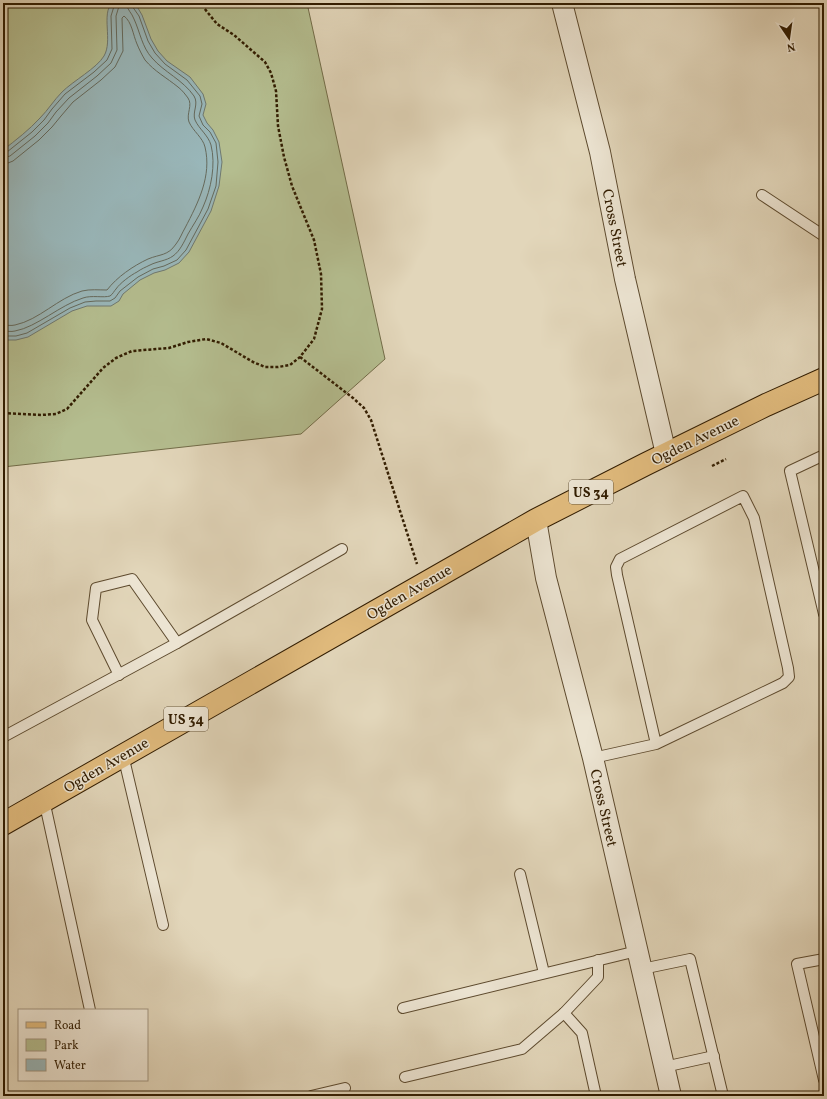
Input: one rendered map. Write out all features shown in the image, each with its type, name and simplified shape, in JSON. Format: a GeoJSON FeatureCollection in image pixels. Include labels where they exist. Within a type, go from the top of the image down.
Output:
{"type":"FeatureCollection","features":[{"type":"Feature","properties":{"kind":"main road","name":"Ogden Avenue"},"geometry":{"type":"LineString","coordinates":[[3,824],[536,520],[766,405],[824,379]]}},
{"type":"Feature","properties":{"kind":"street","name":"Cross Street"},"geometry":{"type":"LineString","coordinates":[[562,3],[600,152],[625,279],[666,454]]}},
{"type":"Feature","properties":{"kind":"street","name":"Cross Street"},"geometry":{"type":"LineString","coordinates":[[536,520],[546,578],[593,758],[671,1096]]}},
{"type":"Feature","properties":{"kind":"lane"},"geometry":{"type":"LineString","coordinates":[[762,196],[824,236]]}},
{"type":"Feature","properties":{"kind":"lane"},"geometry":{"type":"LineString","coordinates":[[824,455],[790,471],[824,614]]}},
{"type":"Feature","properties":{"kind":"lane"},"geometry":{"type":"LineString","coordinates":[[593,758],[656,744],[783,683],[789,677],[754,518],[743,496],[620,559],[616,567],[656,744]]}},
{"type":"Feature","properties":{"kind":"lane"},"geometry":{"type":"LineString","coordinates":[[3,737],[177,643],[342,549]]}},
{"type":"Feature","properties":{"kind":"lane"},"geometry":{"type":"LineString","coordinates":[[119,675],[92,620],[96,588],[132,579],[177,643]]}},
{"type":"Feature","properties":{"kind":"lane"},"geometry":{"type":"LineString","coordinates":[[123,755],[163,925]]}},
{"type":"Feature","properties":{"kind":"lane"},"geometry":{"type":"LineString","coordinates":[[44,800],[90,1009]]}},
{"type":"Feature","properties":{"kind":"lane"},"geometry":{"type":"LineString","coordinates":[[520,874],[544,973]]}},
{"type":"Feature","properties":{"kind":"lane"},"geometry":{"type":"LineString","coordinates":[[402,1008],[598,960],[690,959],[723,1096]]}},
{"type":"Feature","properties":{"kind":"lane"},"geometry":{"type":"LineString","coordinates":[[824,959],[797,964],[824,1080]]}},
{"type":"Feature","properties":{"kind":"lane"},"geometry":{"type":"LineString","coordinates":[[405,1077],[522,1048],[564,1013],[598,978],[598,960]]}},
{"type":"Feature","properties":{"kind":"lane"},"geometry":{"type":"LineString","coordinates":[[564,1013],[582,1032],[596,1096]]}},
{"type":"Feature","properties":{"kind":"lane"},"geometry":{"type":"LineString","coordinates":[[664,1067],[714,1056]]}},
{"type":"Feature","properties":{"kind":"lane"},"geometry":{"type":"LineString","coordinates":[[311,1096],[345,1088]]}},
{"type":"Feature","properties":{"kind":"path"},"geometry":{"type":"LineString","coordinates":[[3,413],[56,414],[66,409],[103,368],[116,358],[132,352],[169,348],[188,342],[206,339],[221,343],[253,362],[265,367],[278,367],[290,365],[300,357],[314,339],[322,309],[321,274],[314,240],[292,186],[284,157],[278,126],[276,91],[272,73],[265,62],[234,35],[217,24],[204,8],[202,3]]}},
{"type":"Feature","properties":{"kind":"path"},"geometry":{"type":"LineString","coordinates":[[300,357],[364,408],[371,420],[424,584]]}},
{"type":"Feature","properties":{"kind":"path"},"geometry":{"type":"LineString","coordinates":[[712,466],[726,459]]}},
{"type":"Feature","properties":{"kind":"green space"},"geometry":{"type":"Polygon","coordinates":[[[3,3],[307,3],[385,359],[301,434],[3,467],[3,3]]]}},
{"type":"Feature","properties":{"kind":"water"},"geometry":{"type":"Polygon","coordinates":[[[112,3],[135,3],[158,51],[167,61],[190,77],[203,94],[206,104],[203,115],[219,142],[222,162],[219,186],[211,211],[189,252],[179,263],[140,280],[123,294],[119,301],[111,306],[87,306],[72,311],[28,337],[16,340],[3,340],[3,150],[36,122],[62,92],[101,61],[108,43],[107,14],[112,3]]]}}]}
